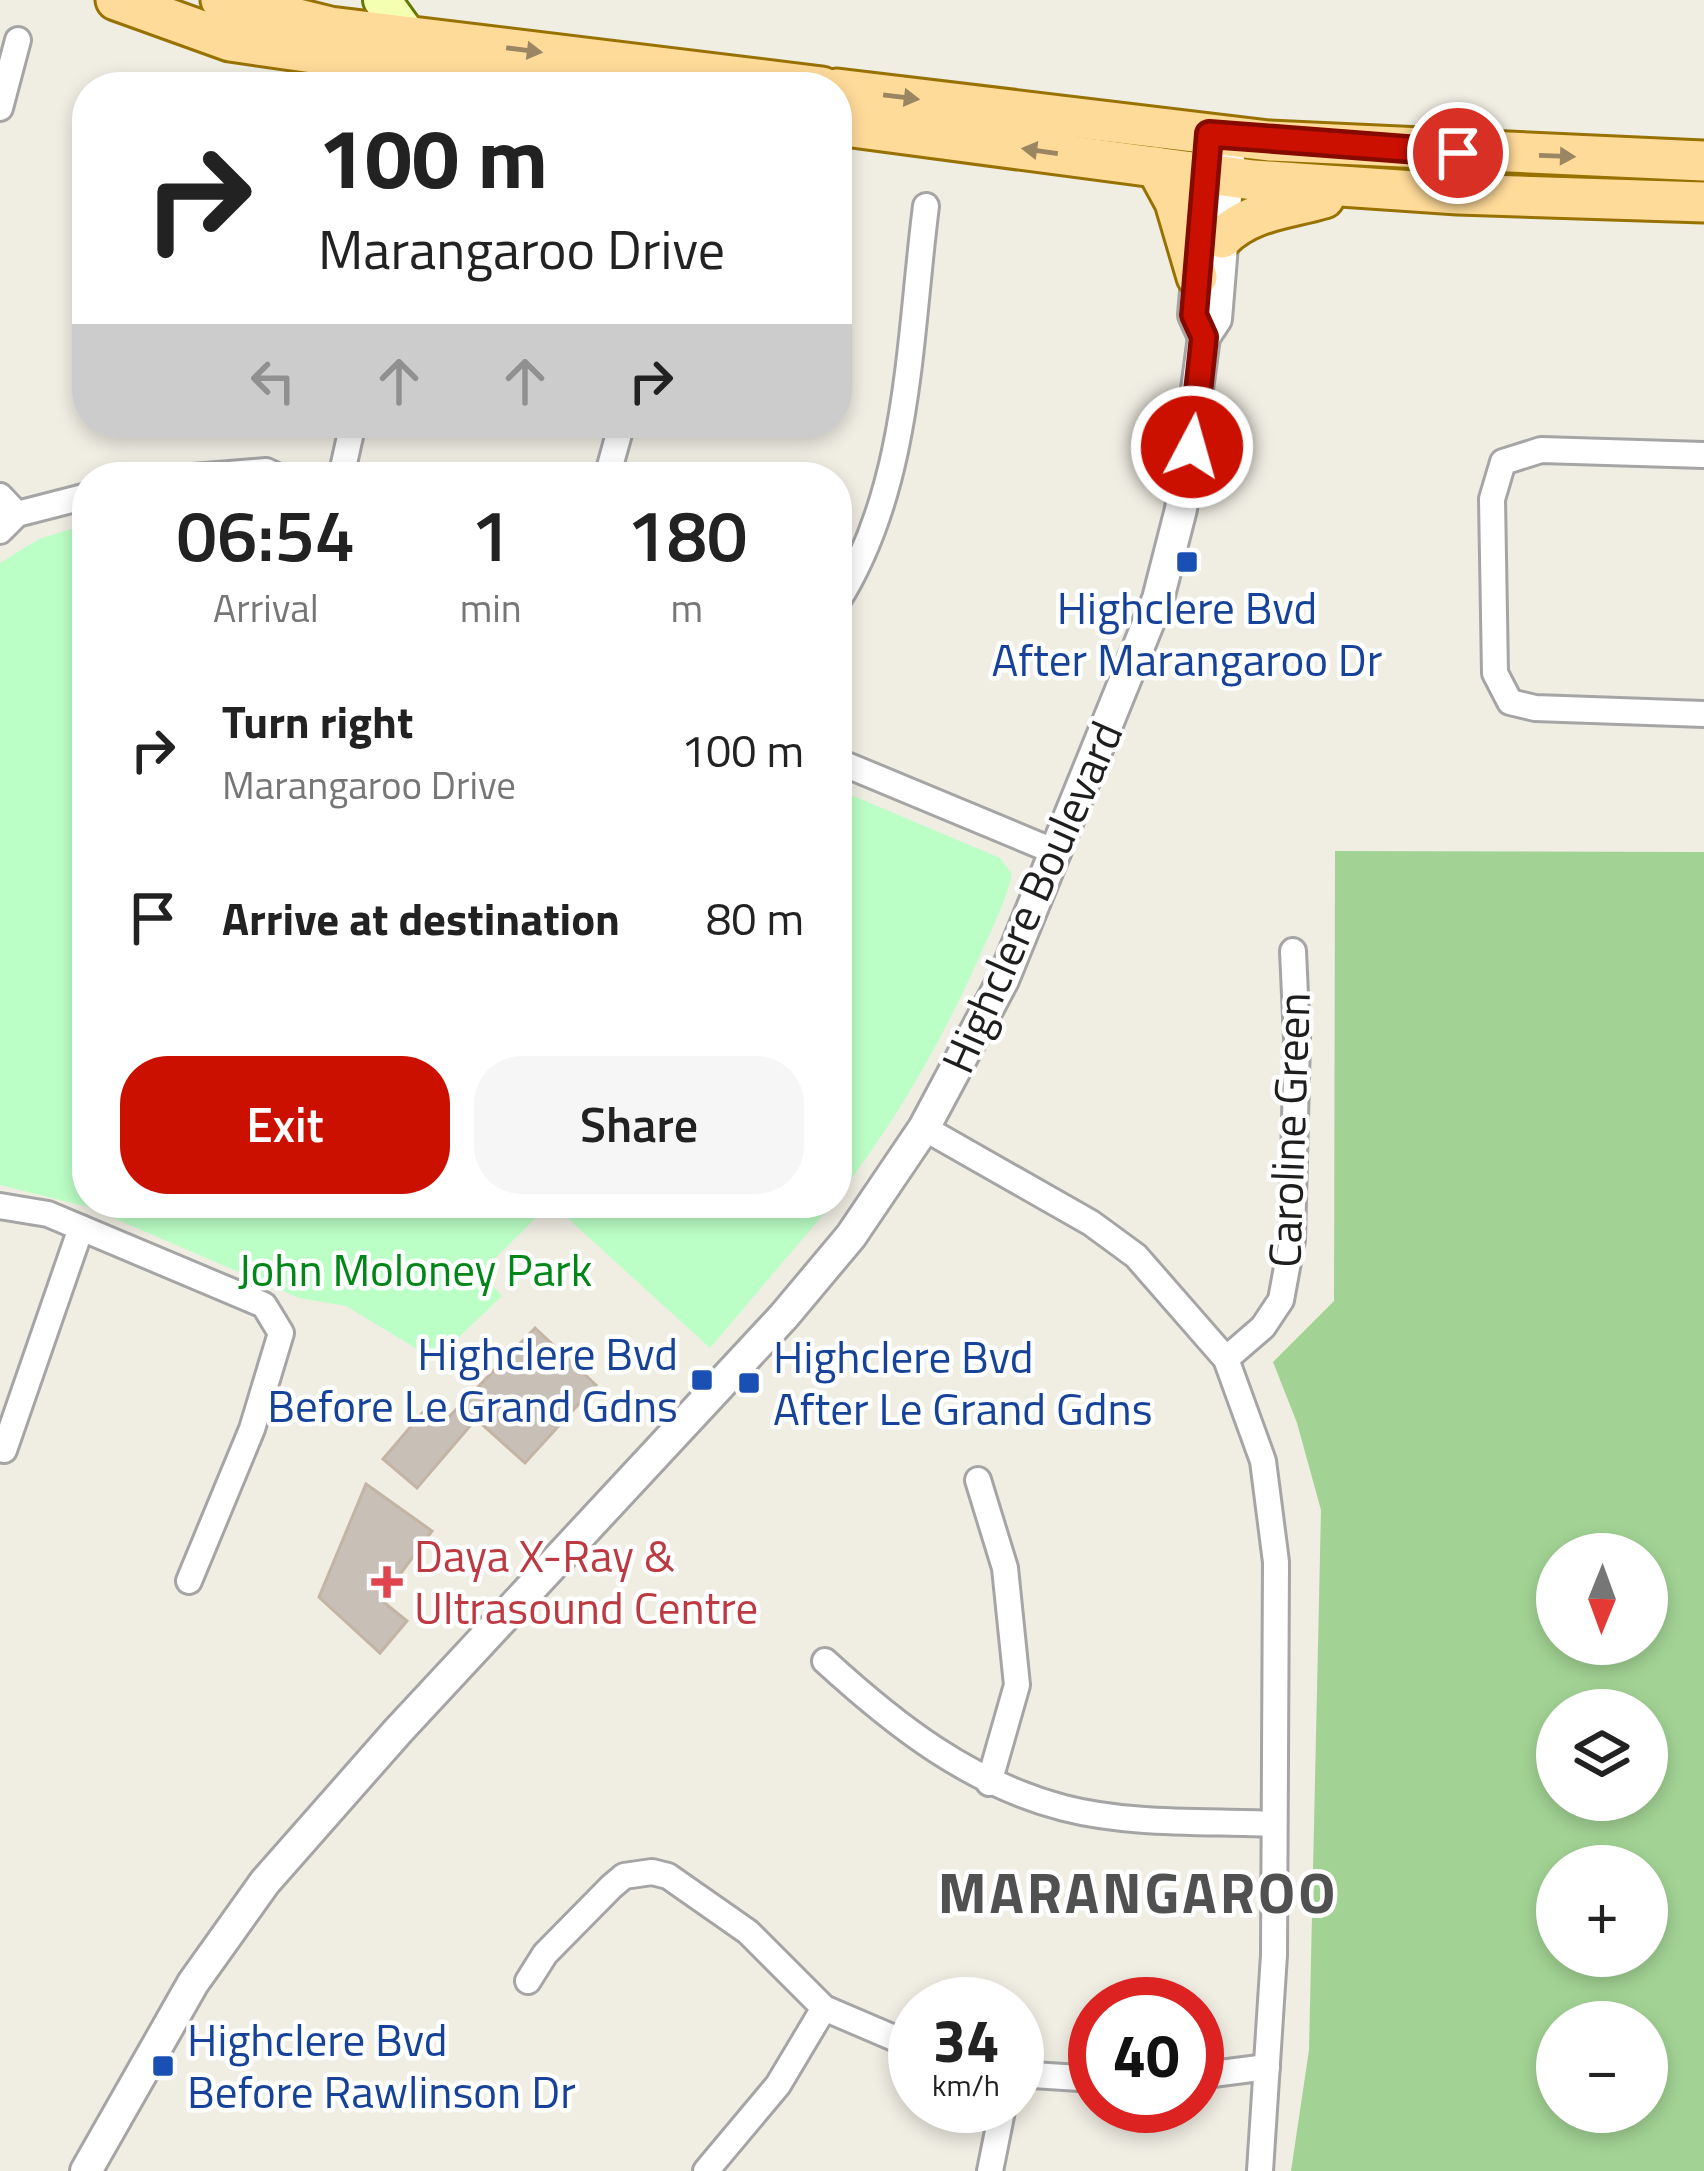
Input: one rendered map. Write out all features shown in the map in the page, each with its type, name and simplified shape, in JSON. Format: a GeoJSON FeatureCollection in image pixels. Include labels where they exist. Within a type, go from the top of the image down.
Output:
{"type":"FeatureCollection","features":[{"type":"Feature","properties":{"kind":"main road"},"geometry":{"type":"LineString","coordinates":[[116,0],[230,41],[338,29],[700,72]]}},
{"type":"Feature","properties":{"kind":"main road"},"geometry":{"type":"LineString","coordinates":[[221,0],[497,72]]}},
{"type":"Feature","properties":{"kind":"main road"},"geometry":{"type":"LineString","coordinates":[[382,0],[408,36]]}},
{"type":"Feature","properties":{"kind":"main road"},"geometry":{"type":"LineString","coordinates":[[852,92],[1218,155],[1358,188],[1704,202]]}},
{"type":"Feature","properties":{"kind":"main road"},"geometry":{"type":"LineString","coordinates":[[852,126],[1156,166],[1218,155],[1458,153],[1704,161]]}},
{"type":"Feature","properties":{"kind":"main road"},"geometry":{"type":"LineString","coordinates":[[1156,166],[1175,202],[1197,277]]}},
{"type":"Feature","properties":{"kind":"main road"},"geometry":{"type":"LineString","coordinates":[[1222,238],[1258,214],[1358,188]]}},
{"type":"Feature","properties":{"kind":"street"},"geometry":{"type":"LineString","coordinates":[[0,108],[18,40]]}},
{"type":"Feature","properties":{"kind":"street","name":"Highclere Boulevard"},"geometry":{"type":"LineString","coordinates":[[86,2171],[193,1983],[265,1882],[398,1731],[784,1316],[850,1236],[924,1128],[986,1016],[1058,853],[1172,552],[1192,447],[1204,337],[1216,319],[1222,238],[1218,155]]}},
{"type":"Feature","properties":{"kind":"street","name":"Highclere Boulevard"},"geometry":{"type":"LineString","coordinates":[[1204,337],[1194,315],[1218,155]]}},
{"type":"Feature","properties":{"kind":"street"},"geometry":{"type":"LineString","coordinates":[[852,579],[865,559],[891,482],[926,206]]}},
{"type":"Feature","properties":{"kind":"street"},"geometry":{"type":"LineString","coordinates":[[1704,454],[1541,450],[1503,462],[1492,499],[1495,673],[1510,702],[1535,708],[1704,714]]}},
{"type":"Feature","properties":{"kind":"street"},"geometry":{"type":"LineString","coordinates":[[6,514],[72,499]]}},
{"type":"Feature","properties":{"kind":"street"},"geometry":{"type":"LineString","coordinates":[[852,767],[1058,853]]}},
{"type":"Feature","properties":{"kind":"street","name":"Caroline Green"},"geometry":{"type":"LineString","coordinates":[[1226,1359],[1263,1327],[1281,1300],[1288,1260],[1297,1039],[1293,951]]}},
{"type":"Feature","properties":{"kind":"street"},"geometry":{"type":"LineString","coordinates":[[924,1128],[1091,1223],[1136,1256],[1226,1359],[1264,1461],[1276,1562],[1268,2067],[1260,2171]]}},
{"type":"Feature","properties":{"kind":"street"},"geometry":{"type":"LineString","coordinates":[[0,1206],[48,1214],[264,1305],[281,1333],[251,1429],[188,1581]]}},
{"type":"Feature","properties":{"kind":"street"},"geometry":{"type":"LineString","coordinates":[[4,1450],[81,1228]]}},
{"type":"Feature","properties":{"kind":"street"},"geometry":{"type":"LineString","coordinates":[[978,1480],[1005,1568],[1017,1685],[989,1783]]}},
{"type":"Feature","properties":{"kind":"street"},"geometry":{"type":"LineString","coordinates":[[825,1661],[897,1726],[989,1783],[1067,1809],[1274,1824]]}},
{"type":"Feature","properties":{"kind":"street"},"geometry":{"type":"LineString","coordinates":[[528,1981],[545,1954],[611,1887],[624,1876],[652,1872],[668,1876],[748,1932],[824,2008],[888,2035]]}},
{"type":"Feature","properties":{"kind":"street"},"geometry":{"type":"LineString","coordinates":[[706,2171],[778,2085],[824,2008]]}},
{"type":"Feature","properties":{"kind":"street"},"geometry":{"type":"LineString","coordinates":[[1224,2072],[1268,2067]]}},
{"type":"Feature","properties":{"kind":"street"},"geometry":{"type":"LineString","coordinates":[[990,2171],[998,2133]]}},
{"type":"Feature","properties":{"kind":"green space","name":"John Moloney Park"},"geometry":{"type":"Polygon","coordinates":[[[72,529],[72,1203],[0,1185],[0,563],[39,539],[72,529]]]}},
{"type":"Feature","properties":{"kind":"green space"},"geometry":{"type":"Polygon","coordinates":[[[852,795],[1000,858],[1012,874],[992,929],[932,1053],[852,1177],[852,795]]]}},
{"type":"Feature","properties":{"kind":"green space"},"geometry":{"type":"Polygon","coordinates":[[[1335,851],[1704,852],[1704,2171],[1291,2171],[1309,2050],[1321,1510],[1297,1423],[1273,1362],[1334,1301],[1335,851]]]}},
{"type":"Feature","properties":{"kind":"green space","name":"John Moloney Park"},"geometry":{"type":"Polygon","coordinates":[[[114,1218],[536,1218],[480,1273],[502,1296],[435,1360],[346,1306],[299,1298],[114,1218]]]}},
{"type":"Feature","properties":{"kind":"green space"},"geometry":{"type":"Polygon","coordinates":[[[567,1218],[820,1218],[710,1348],[567,1218]]]}},
{"type":"Feature","properties":{"kind":"building"},"geometry":{"type":"Polygon","coordinates":[[[535,1328],[596,1385],[525,1463],[476,1419],[417,1488],[383,1459],[424,1411],[441,1425],[535,1328]]]}},
{"type":"Feature","properties":{"kind":"building"},"geometry":{"type":"Polygon","coordinates":[[[366,1484],[432,1531],[381,1600],[407,1621],[380,1653],[319,1597],[366,1484]]]}},
{"type":"Feature","properties":{"kind":"place","name":"Highclere Bvd After Marangaroo Dr"},"geometry":{"type":"Point","coordinates":[1187,562]}},
{"type":"Feature","properties":{"kind":"place","name":"Highclere Bvd Before Le Grand Gdns"},"geometry":{"type":"Point","coordinates":[702,1380]}},
{"type":"Feature","properties":{"kind":"place","name":"Highclere Bvd After Le Grand Gdns"},"geometry":{"type":"Point","coordinates":[749,1383]}},
{"type":"Feature","properties":{"kind":"place","name":"Daya X-Ray & Ultrasound Centre"},"geometry":{"type":"Point","coordinates":[387,1582]}},
{"type":"Feature","properties":{"kind":"place","name":"Highclere Bvd Before Rawlinson Dr"},"geometry":{"type":"Point","coordinates":[163,2066]}},
{"type":"Feature","properties":{"kind":"district","name":"MARANGAROO"},"geometry":{"type":"Point","coordinates":[1138,1893]}},
{"type":"Feature","properties":{"kind":"route"},"geometry":{"type":"LineString","coordinates":[[1192,447],[1204,337],[1194,315],[1209,134],[1458,153]]}}]}
